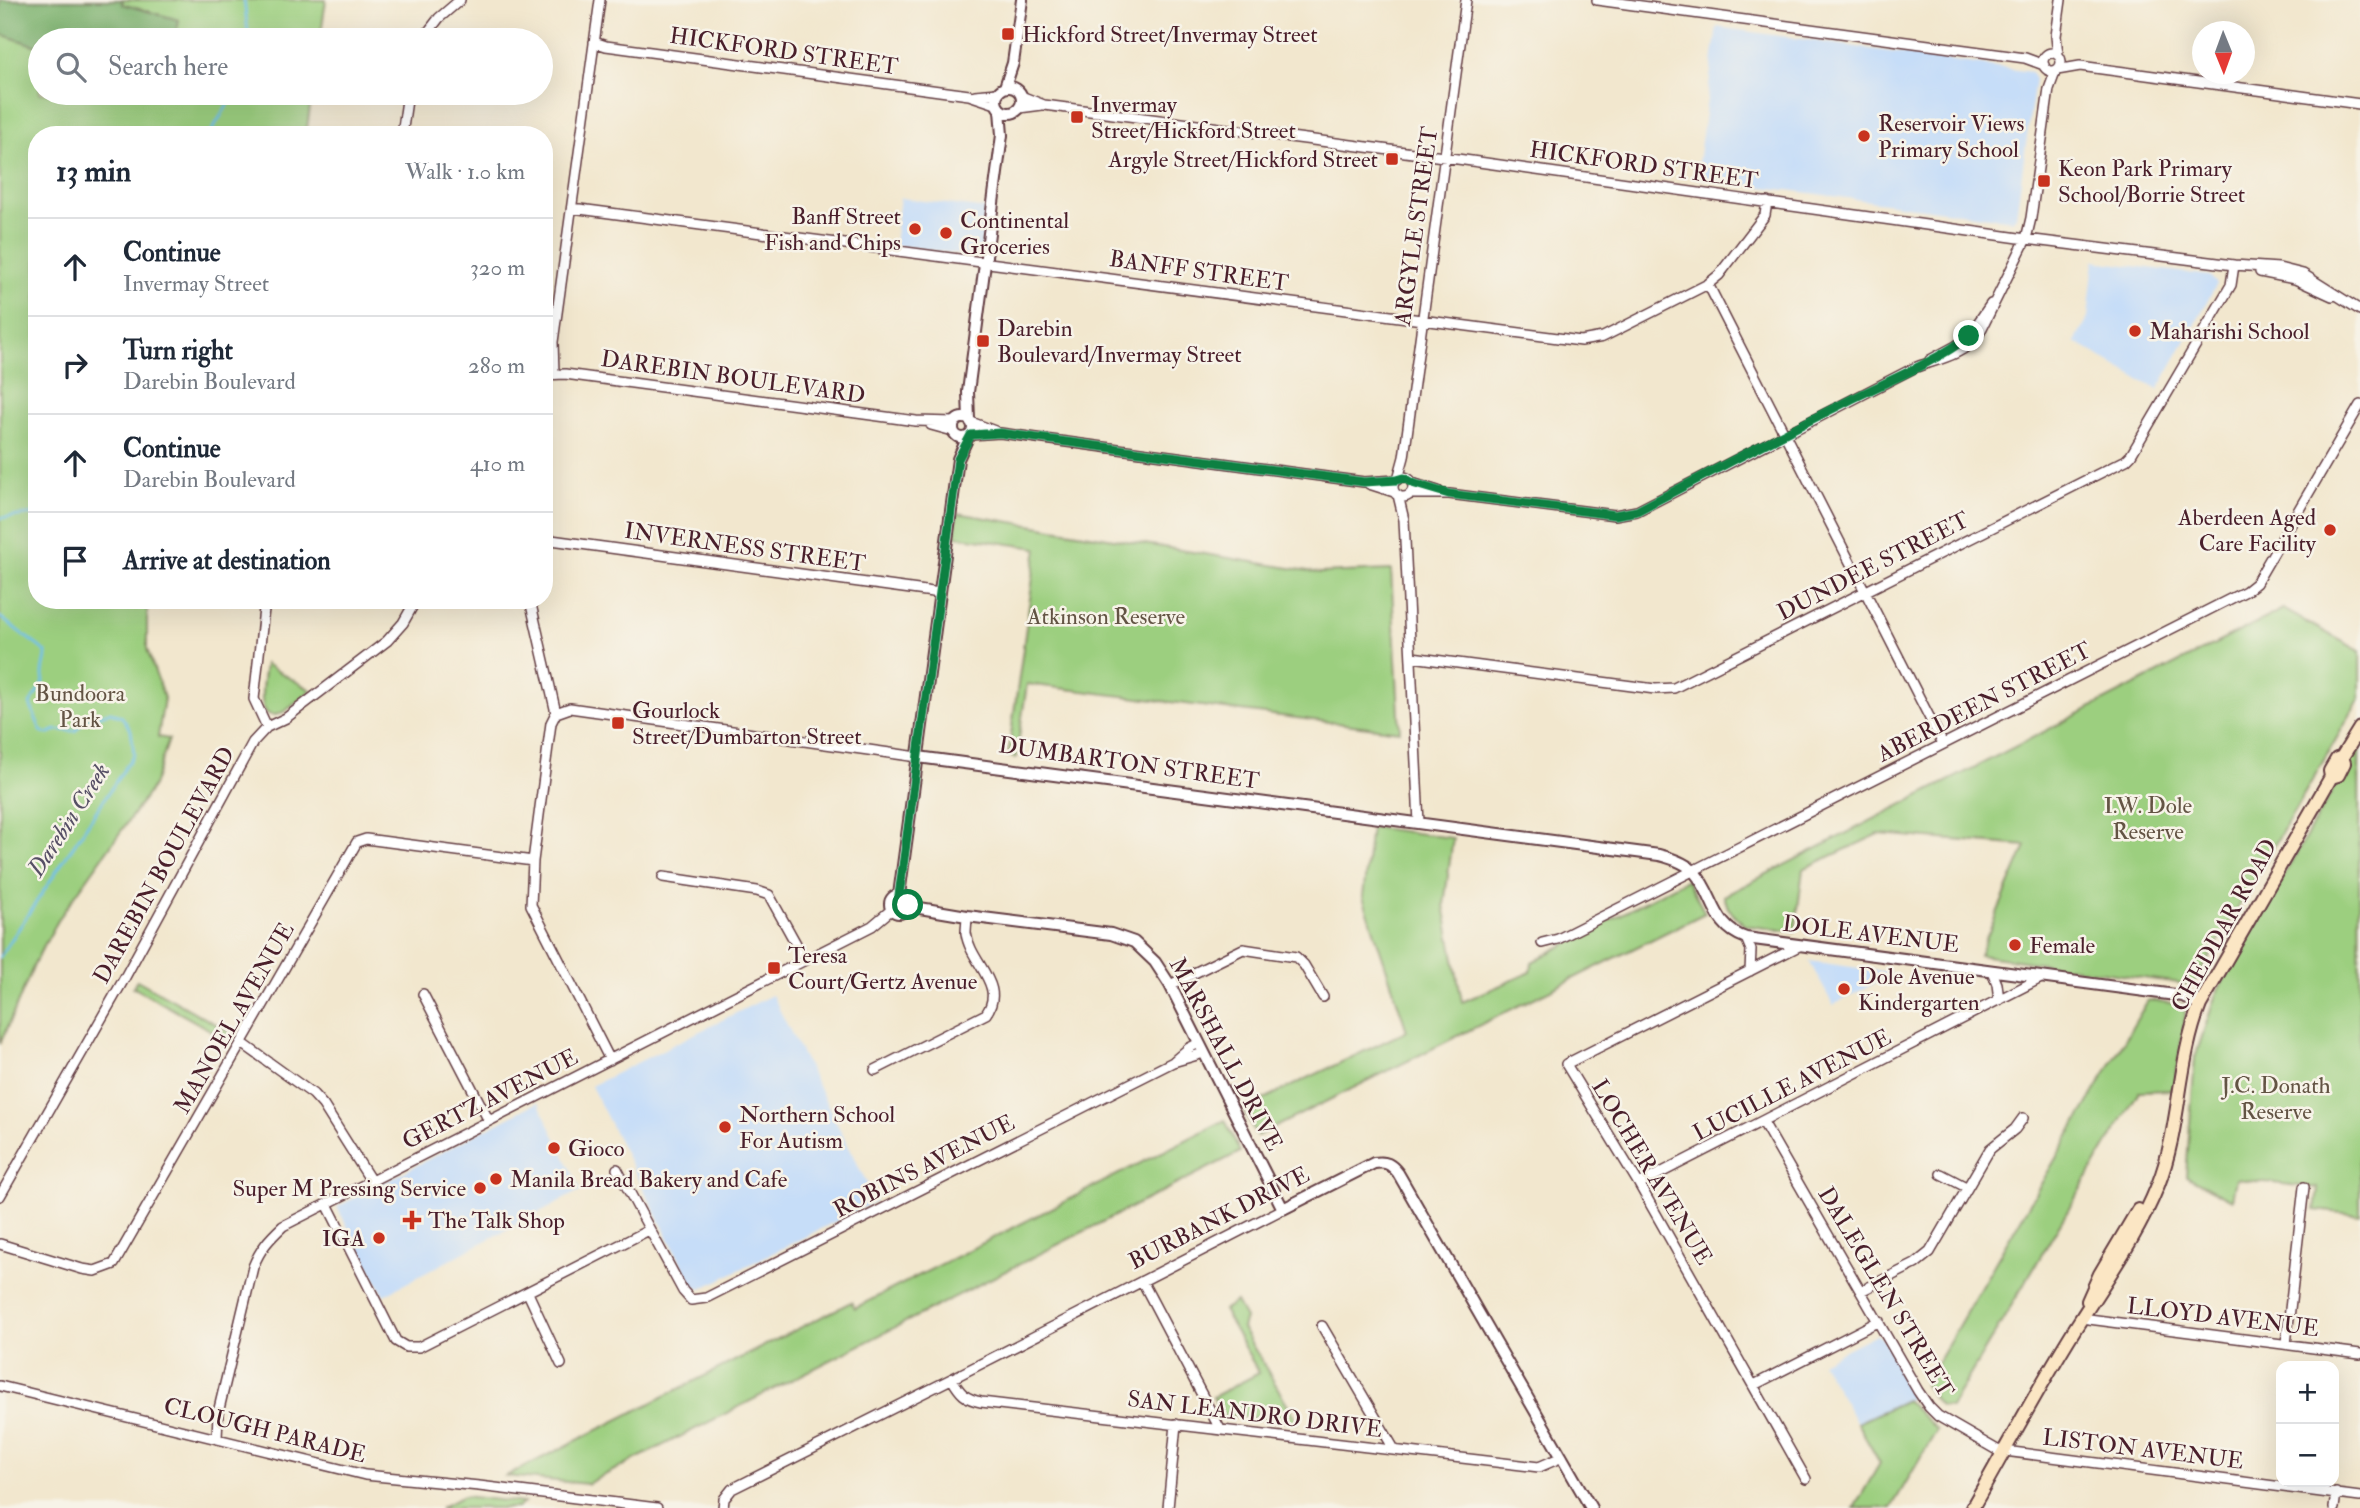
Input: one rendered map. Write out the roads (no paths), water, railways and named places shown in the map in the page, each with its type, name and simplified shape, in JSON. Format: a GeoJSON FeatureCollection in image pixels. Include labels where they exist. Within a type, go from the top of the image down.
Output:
{"type":"FeatureCollection","features":[{"type":"Feature","properties":{"kind":"main road","name":"CHEDDAR ROAD"},"geometry":{"type":"LineString","coordinates":[[1972,1508],[2081,1318],[2105,1285],[2146,1213],[2170,1153],[2188,1036],[2200,1004],[2331,777],[2330,771],[2337,759],[2342,757],[2359,734]]}},
{"type":"Feature","properties":{"kind":"street"},"geometry":{"type":"LineString","coordinates":[[431,28],[460,0]]}},
{"type":"Feature","properties":{"kind":"street"},"geometry":{"type":"LineString","coordinates":[[553,342],[600,0]]}},
{"type":"Feature","properties":{"kind":"street"},"geometry":{"type":"LineString","coordinates":[[899,895],[1005,103],[1022,0]]}},
{"type":"Feature","properties":{"kind":"street","name":"ARGYLE STREET"},"geometry":{"type":"LineString","coordinates":[[1419,823],[1404,520],[1394,485],[1404,457],[1466,0]]}},
{"type":"Feature","properties":{"kind":"street"},"geometry":{"type":"LineString","coordinates":[[1597,0],[2046,61]]}},
{"type":"Feature","properties":{"kind":"street"},"geometry":{"type":"LineString","coordinates":[[1410,488],[1615,515],[1627,514],[1956,346],[1969,336],[1996,297],[2026,239],[2049,89],[2046,61],[2056,36],[2061,0]]}},
{"type":"Feature","properties":{"kind":"street"},"geometry":{"type":"LineString","coordinates":[[2049,89],[2061,65],[2056,36]]}},
{"type":"Feature","properties":{"kind":"street","name":"HICKFORD STREET"},"geometry":{"type":"LineString","coordinates":[[594,42],[969,95],[1005,103],[1044,105],[2026,239],[2294,271],[2328,288],[2360,310]]}},
{"type":"Feature","properties":{"kind":"street"},"geometry":{"type":"LineString","coordinates":[[2046,61],[2053,53],[2080,66],[2360,104]]}},
{"type":"Feature","properties":{"kind":"street"},"geometry":{"type":"LineString","coordinates":[[2046,61],[2051,71],[2080,66]]}},
{"type":"Feature","properties":{"kind":"street"},"geometry":{"type":"LineString","coordinates":[[1013,63],[1020,94]]}},
{"type":"Feature","properties":{"kind":"street"},"geometry":{"type":"LineString","coordinates":[[1005,103],[1012,88],[1020,94]]}},
{"type":"Feature","properties":{"kind":"street"},"geometry":{"type":"LineString","coordinates":[[1005,103],[1020,94]]}},
{"type":"Feature","properties":{"kind":"street","name":"HICKFORD STREET"},"geometry":{"type":"LineString","coordinates":[[1020,94],[1044,105]]}},
{"type":"Feature","properties":{"kind":"street"},"geometry":{"type":"LineString","coordinates":[[403,126],[406,105]]}},
{"type":"Feature","properties":{"kind":"street","name":"BANFF STREET"},"geometry":{"type":"LineString","coordinates":[[572,208],[1581,341],[1604,337],[1708,284],[1719,275],[1765,215],[1766,202]]}},
{"type":"Feature","properties":{"kind":"street","name":"DUNDEE STREET"},"geometry":{"type":"LineString","coordinates":[[1412,657],[1655,689],[1674,688],[2126,460],[2231,285],[2236,266]]}},
{"type":"Feature","properties":{"kind":"street"},"geometry":{"type":"LineString","coordinates":[[1708,284],[1943,744]]}},
{"type":"Feature","properties":{"kind":"street","name":"DAREBIN BOULEVARD"},"geometry":{"type":"LineString","coordinates":[[553,375],[1364,482],[1397,480],[1410,488],[1403,497],[1364,482]]}},
{"type":"Feature","properties":{"kind":"street","name":"ABERDEEN STREET"},"geometry":{"type":"LineString","coordinates":[[1542,943],[1558,939],[1695,872],[2235,597],[2256,583],[2360,405]]}},
{"type":"Feature","properties":{"kind":"street","name":"ARGYLE STREET"},"geometry":{"type":"LineString","coordinates":[[1404,457],[1410,488],[1404,520]]}},
{"type":"Feature","properties":{"kind":"street","name":"INVERNESS STREET"},"geometry":{"type":"LineString","coordinates":[[553,540],[940,593]]}},
{"type":"Feature","properties":{"kind":"street"},"geometry":{"type":"LineString","coordinates":[[264,609],[254,699],[267,727]]}},
{"type":"Feature","properties":{"kind":"street","name":"DAREBIN BOULEVARD"},"geometry":{"type":"LineString","coordinates":[[0,1196],[253,742],[267,727],[286,718],[387,641],[411,609]]}},
{"type":"Feature","properties":{"kind":"street"},"geometry":{"type":"LineString","coordinates":[[532,609],[556,713],[551,723],[533,861],[531,905],[610,1060]]}},
{"type":"Feature","properties":{"kind":"street","name":"DUMBARTON STREET"},"geometry":{"type":"LineString","coordinates":[[556,713],[570,708],[1660,855],[1695,872]]}},
{"type":"Feature","properties":{"kind":"street","name":"MANOEL AVENUE"},"geometry":{"type":"LineString","coordinates":[[0,1244],[82,1269],[95,1271],[114,1264],[357,842],[366,839],[533,861]]}},
{"type":"Feature","properties":{"kind":"street","name":"DOLE AVENUE"},"geometry":{"type":"LineString","coordinates":[[1695,872],[1720,918],[1731,931],[1746,938],[2183,996],[2200,1004]]}},
{"type":"Feature","properties":{"kind":"street"},"geometry":{"type":"LineString","coordinates":[[663,877],[769,895],[805,960]]}},
{"type":"Feature","properties":{"kind":"street"},"geometry":{"type":"LineString","coordinates":[[899,895],[905,897],[908,906],[902,913],[891,910],[891,899],[899,895]]}},
{"type":"Feature","properties":{"kind":"street","name":"MARSHALL DRIVE"},"geometry":{"type":"LineString","coordinates":[[908,906],[1111,934],[1134,943],[1156,962],[1170,985],[1283,1209]]}},
{"type":"Feature","properties":{"kind":"street","name":"GERTZ AVENUE"},"geometry":{"type":"LineString","coordinates":[[212,1438],[253,1267],[258,1253],[283,1226],[872,926],[891,910]]}},
{"type":"Feature","properties":{"kind":"street"},"geometry":{"type":"LineString","coordinates":[[875,1070],[986,1014],[993,1004],[994,992],[966,932],[967,916]]}},
{"type":"Feature","properties":{"kind":"street"},"geometry":{"type":"LineString","coordinates":[[1746,938],[1751,950],[1750,971]]}},
{"type":"Feature","properties":{"kind":"street","name":"LOCHER AVENUE"},"geometry":{"type":"LineString","coordinates":[[1799,946],[1566,1064],[1639,1184],[1806,1479]]}},
{"type":"Feature","properties":{"kind":"street"},"geometry":{"type":"LineString","coordinates":[[1170,985],[1243,949],[1296,957],[1304,965],[1323,997]]}},
{"type":"Feature","properties":{"kind":"street"},"geometry":{"type":"LineString","coordinates":[[1992,971],[1999,1000]]}},
{"type":"Feature","properties":{"kind":"street","name":"LUCILLE AVENUE"},"geometry":{"type":"LineString","coordinates":[[1639,1184],[2041,978]]}},
{"type":"Feature","properties":{"kind":"street"},"geometry":{"type":"LineString","coordinates":[[423,994],[489,1121]]}},
{"type":"Feature","properties":{"kind":"street"},"geometry":{"type":"LineString","coordinates":[[242,1043],[318,1100],[348,1142],[371,1181]]}},
{"type":"Feature","properties":{"kind":"street","name":"ROBINS AVENUE"},"geometry":{"type":"LineString","coordinates":[[649,1230],[683,1291],[691,1300],[706,1298],[1201,1048]]}},
{"type":"Feature","properties":{"kind":"street"},"geometry":{"type":"LineString","coordinates":[[1861,1292],[1915,1264],[1930,1252],[1990,1149],[2015,1129],[2023,1118]]}},
{"type":"Feature","properties":{"kind":"street","name":"DALEGLEN STREET"},"geometry":{"type":"LineString","coordinates":[[1763,1122],[1928,1407],[1938,1416],[1994,1448],[2005,1450]]}},
{"type":"Feature","properties":{"kind":"street","name":"BURBANK DRIVE"},"geometry":{"type":"LineString","coordinates":[[723,1508],[724,1499],[732,1489],[1374,1163],[1383,1162],[1391,1165],[1398,1173],[1591,1508]]}},
{"type":"Feature","properties":{"kind":"street"},"geometry":{"type":"LineString","coordinates":[[327,1204],[396,1341],[405,1347],[419,1347],[649,1230],[617,1169]]}},
{"type":"Feature","properties":{"kind":"street"},"geometry":{"type":"LineString","coordinates":[[1941,1174],[1966,1187]]}},
{"type":"Feature","properties":{"kind":"street"},"geometry":{"type":"LineString","coordinates":[[2286,1344],[2304,1187]]}},
{"type":"Feature","properties":{"kind":"street"},"geometry":{"type":"LineString","coordinates":[[1142,1282],[1220,1429]]}},
{"type":"Feature","properties":{"kind":"street"},"geometry":{"type":"LineString","coordinates":[[528,1293],[561,1364]]}},
{"type":"Feature","properties":{"kind":"street","name":"LLOYD AVENUE"},"geometry":{"type":"LineString","coordinates":[[2081,1318],[2360,1353]]}},
{"type":"Feature","properties":{"kind":"street"},"geometry":{"type":"LineString","coordinates":[[1754,1385],[1879,1321]]}},
{"type":"Feature","properties":{"kind":"street"},"geometry":{"type":"LineString","coordinates":[[1322,1326],[1394,1449]]}},
{"type":"Feature","properties":{"kind":"street","name":"SAN LEANDRO DRIVE"},"geometry":{"type":"LineString","coordinates":[[952,1379],[968,1400],[1539,1467],[1562,1457]]}},
{"type":"Feature","properties":{"kind":"street","name":"CLOUGH PARADE"},"geometry":{"type":"LineString","coordinates":[[0,1386],[365,1475],[657,1508]]}},
{"type":"Feature","properties":{"kind":"street"},"geometry":{"type":"LineString","coordinates":[[1168,1508],[1176,1424]]}},
{"type":"Feature","properties":{"kind":"street","name":"LISTON AVENUE"},"geometry":{"type":"LineString","coordinates":[[2005,1450],[2360,1497]]}},
{"type":"Feature","properties":{"kind":"street"},"geometry":{"type":"LineString","coordinates":[[2334,1508],[2336,1493]]}},
{"type":"Feature","properties":{"kind":"waterway","name":"Darebin Creek"},"geometry":{"type":"LineString","coordinates":[[244,0],[248,28]]}},
{"type":"Feature","properties":{"kind":"waterway","name":"Darebin Creek"},"geometry":{"type":"LineString","coordinates":[[215,126],[228,105]]}},
{"type":"Feature","properties":{"kind":"waterway","name":"Darebin Creek"},"geometry":{"type":"LineString","coordinates":[[0,518],[28,515]]}},
{"type":"Feature","properties":{"kind":"waterway","name":"Darebin Creek"},"geometry":{"type":"LineString","coordinates":[[0,617],[46,652],[44,681],[30,704],[41,731],[47,734],[56,730],[75,731],[86,719],[111,712],[122,717],[131,730],[134,754],[0,957]]}},
{"type":"Feature","properties":{"kind":"place","name":"Hickford Street/Invermay Street"},"geometry":{"type":"Point","coordinates":[1008,34]}},
{"type":"Feature","properties":{"kind":"place","name":"Invermay Street/Hickford Street"},"geometry":{"type":"Point","coordinates":[1077,117]}},
{"type":"Feature","properties":{"kind":"place","name":"Reservoir Views Primary School"},"geometry":{"type":"Point","coordinates":[1864,136]}},
{"type":"Feature","properties":{"kind":"place","name":"Argyle Street/Hickford Street"},"geometry":{"type":"Point","coordinates":[1392,159]}},
{"type":"Feature","properties":{"kind":"place","name":"Keon Park Primary School/Borrie Street"},"geometry":{"type":"Point","coordinates":[2044,181]}},
{"type":"Feature","properties":{"kind":"place","name":"Banff Street Fish and Chips"},"geometry":{"type":"Point","coordinates":[915,229]}},
{"type":"Feature","properties":{"kind":"place","name":"Continental Groceries"},"geometry":{"type":"Point","coordinates":[946,233]}},
{"type":"Feature","properties":{"kind":"place","name":"Maharishi School"},"geometry":{"type":"Point","coordinates":[2135,331]}},
{"type":"Feature","properties":{"kind":"place","name":"Darebin Boulevard/Invermay Street"},"geometry":{"type":"Point","coordinates":[983,341]}},
{"type":"Feature","properties":{"kind":"place","name":"Aberdeen Aged Care Facility"},"geometry":{"type":"Point","coordinates":[2330,530]}},
{"type":"Feature","properties":{"kind":"place","name":"Gourlock Street/Dumbarton Street"},"geometry":{"type":"Point","coordinates":[618,723]}},
{"type":"Feature","properties":{"kind":"place","name":"Female"},"geometry":{"type":"Point","coordinates":[2015,945]}},
{"type":"Feature","properties":{"kind":"place","name":"Teresa Court/Gertz Avenue"},"geometry":{"type":"Point","coordinates":[774,968]}},
{"type":"Feature","properties":{"kind":"place","name":"Dole Avenue Kindergarten"},"geometry":{"type":"Point","coordinates":[1844,989]}},
{"type":"Feature","properties":{"kind":"place","name":"Northern School For Autism"},"geometry":{"type":"Point","coordinates":[725,1127]}},
{"type":"Feature","properties":{"kind":"place","name":"Gioco"},"geometry":{"type":"Point","coordinates":[554,1148]}},
{"type":"Feature","properties":{"kind":"place","name":"Manila Bread Bakery and Cafe"},"geometry":{"type":"Point","coordinates":[496,1179]}},
{"type":"Feature","properties":{"kind":"place","name":"Super M Pressing Service"},"geometry":{"type":"Point","coordinates":[480,1188]}},
{"type":"Feature","properties":{"kind":"place","name":"The Talk Shop"},"geometry":{"type":"Point","coordinates":[412,1220]}},
{"type":"Feature","properties":{"kind":"place","name":"IGA"},"geometry":{"type":"Point","coordinates":[379,1238]}},
{"type":"Feature","properties":{"kind":"park label","name":"Atkinson Reserve"},"geometry":{"type":"Point","coordinates":[1106,616]}},
{"type":"Feature","properties":{"kind":"park label","name":"Bundoora Park"},"geometry":{"type":"Point","coordinates":[80,706]}},
{"type":"Feature","properties":{"kind":"park label","name":"I.W. Dole Reserve"},"geometry":{"type":"Point","coordinates":[2148,818]}},
{"type":"Feature","properties":{"kind":"park label","name":"J.C. Donath Reserve"},"geometry":{"type":"Point","coordinates":[2276,1098]}}]}
